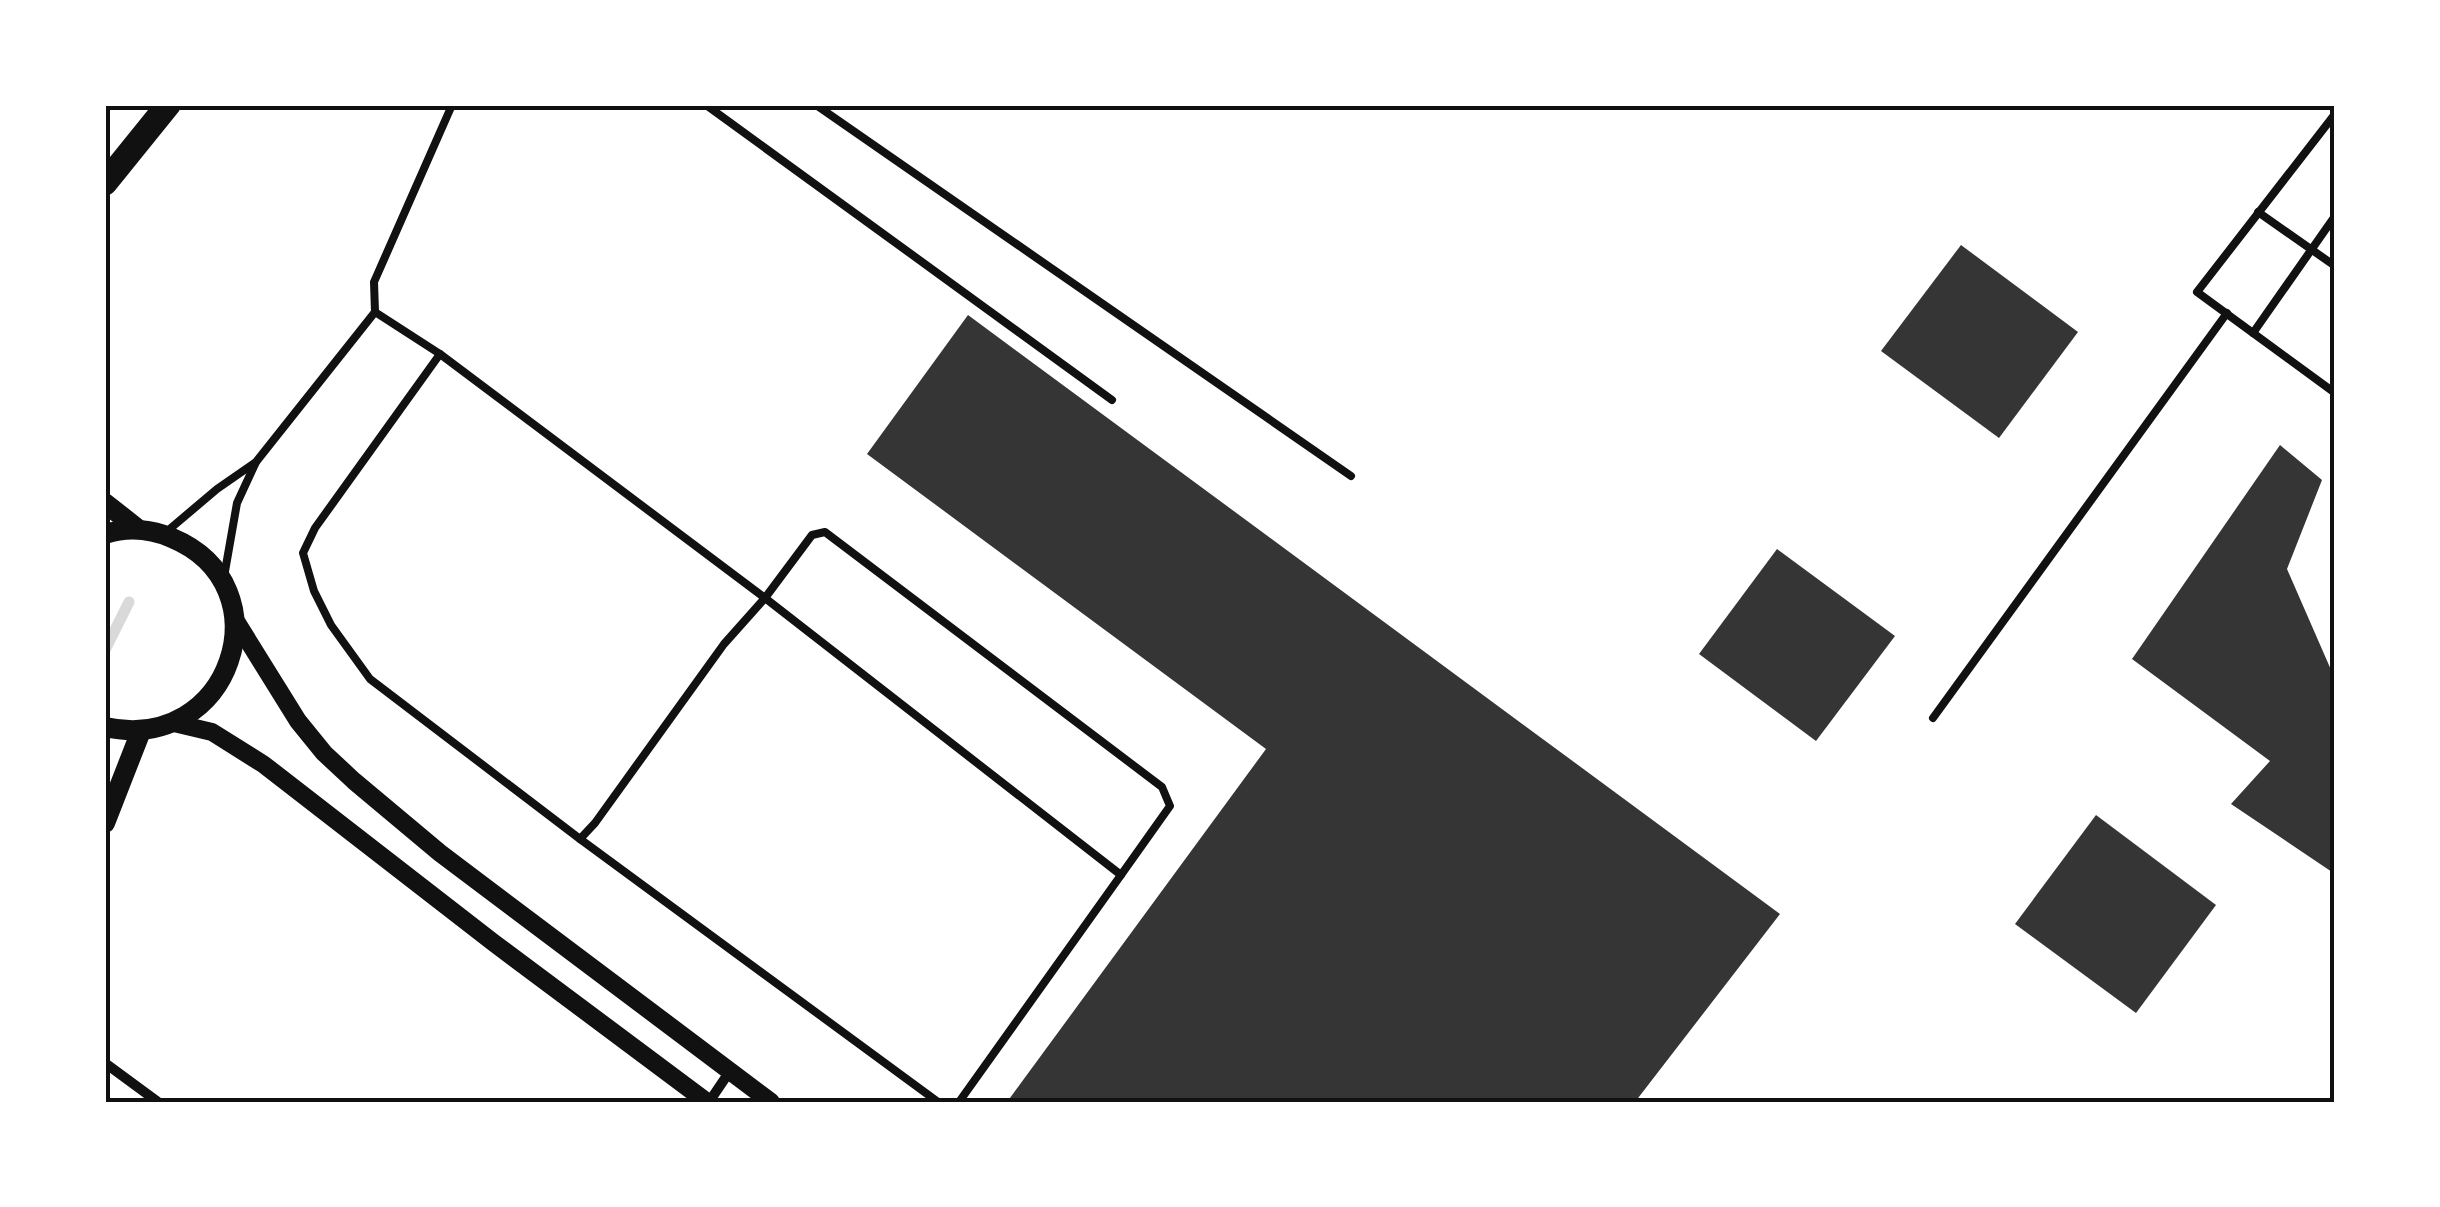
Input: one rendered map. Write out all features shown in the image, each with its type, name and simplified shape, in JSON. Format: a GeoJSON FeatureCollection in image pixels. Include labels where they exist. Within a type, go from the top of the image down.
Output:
{"type":"FeatureCollection","features":[{"type":"Feature","properties":{"kind":"main road"},"geometry":{"type":"LineString","coordinates":[[105,183],[168,105]]}},
{"type":"Feature","properties":{"kind":"main road"},"geometry":{"type":"LineString","coordinates":[[105,503],[138,529]]}},
{"type":"Feature","properties":{"kind":"main road"},"geometry":{"type":"LineString","coordinates":[[105,534],[138,529],[164,534],[200,553],[223,582],[234,618],[234,645],[226,672],[202,705],[174,723],[141,731],[105,727]]}},
{"type":"Feature","properties":{"kind":"main road"},"geometry":{"type":"LineString","coordinates":[[105,823],[141,731]]}},
{"type":"Feature","properties":{"kind":"street"},"geometry":{"type":"LineString","coordinates":[[234,618],[298,721],[354,782],[440,852],[771,1102]]}},
{"type":"Feature","properties":{"kind":"street"},"geometry":{"type":"LineString","coordinates":[[174,723],[212,732],[263,764],[708,1102],[730,1071]]}},
{"type":"Feature","properties":{"kind":"street"},"geometry":{"type":"LineString","coordinates":[[105,1063],[158,1102]]}},
{"type":"Feature","properties":{"kind":"lane"},"geometry":{"type":"LineString","coordinates":[[223,582],[237,503],[256,462],[375,312],[374,282],[452,105]]}},
{"type":"Feature","properties":{"kind":"lane"},"geometry":{"type":"LineString","coordinates":[[706,105],[1112,400]]}},
{"type":"Feature","properties":{"kind":"lane"},"geometry":{"type":"LineString","coordinates":[[816,105],[1352,476]]}},
{"type":"Feature","properties":{"kind":"lane"},"geometry":{"type":"LineString","coordinates":[[2335,114],[2196,292],[2335,393]]}},
{"type":"Feature","properties":{"kind":"lane"},"geometry":{"type":"LineString","coordinates":[[2324,126],[2335,134]]}},
{"type":"Feature","properties":{"kind":"lane"},"geometry":{"type":"LineString","coordinates":[[2258,212],[2335,266]]}},
{"type":"Feature","properties":{"kind":"lane"},"geometry":{"type":"LineString","coordinates":[[2253,333],[2335,216]]}},
{"type":"Feature","properties":{"kind":"lane"},"geometry":{"type":"LineString","coordinates":[[375,312],[440,354],[765,598],[1122,875]]}},
{"type":"Feature","properties":{"kind":"lane"},"geometry":{"type":"LineString","coordinates":[[1933,718],[2227,313]]}},
{"type":"Feature","properties":{"kind":"lane"},"geometry":{"type":"LineString","coordinates":[[440,354],[316,528],[303,554],[314,591],[331,625],[370,679],[938,1102]]}},
{"type":"Feature","properties":{"kind":"lane"},"geometry":{"type":"LineString","coordinates":[[164,534],[216,489],[256,462]]}},
{"type":"Feature","properties":{"kind":"lane"},"geometry":{"type":"LineString","coordinates":[[580,839],[724,644],[765,598],[812,535],[824,532],[1162,788],[1170,806],[959,1102]]}},
{"type":"Feature","properties":{"kind":"building"},"geometry":{"type":"Polygon","coordinates":[[[1961,245],[2078,332],[1999,438],[1881,351],[1961,245]]]}},
{"type":"Feature","properties":{"kind":"building"},"geometry":{"type":"Polygon","coordinates":[[[968,315],[1780,914],[1635,1102],[1007,1102],[1266,749],[867,454],[968,315]]]}},
{"type":"Feature","properties":{"kind":"building"},"geometry":{"type":"Polygon","coordinates":[[[2280,445],[2322,480],[2287,569],[2335,679],[2335,874],[2231,804],[2270,761],[2132,659],[2280,445]]]}},
{"type":"Feature","properties":{"kind":"building"},"geometry":{"type":"Polygon","coordinates":[[[1777,549],[1895,636],[1816,741],[1699,654],[1777,549]]]}},
{"type":"Feature","properties":{"kind":"building"},"geometry":{"type":"Polygon","coordinates":[[[2096,815],[2216,905],[2136,1013],[2015,924],[2096,815]]]}},
{"type":"Feature","properties":{"kind":"waterway"},"geometry":{"type":"LineString","coordinates":[[105,650],[129,602]]}}]}
